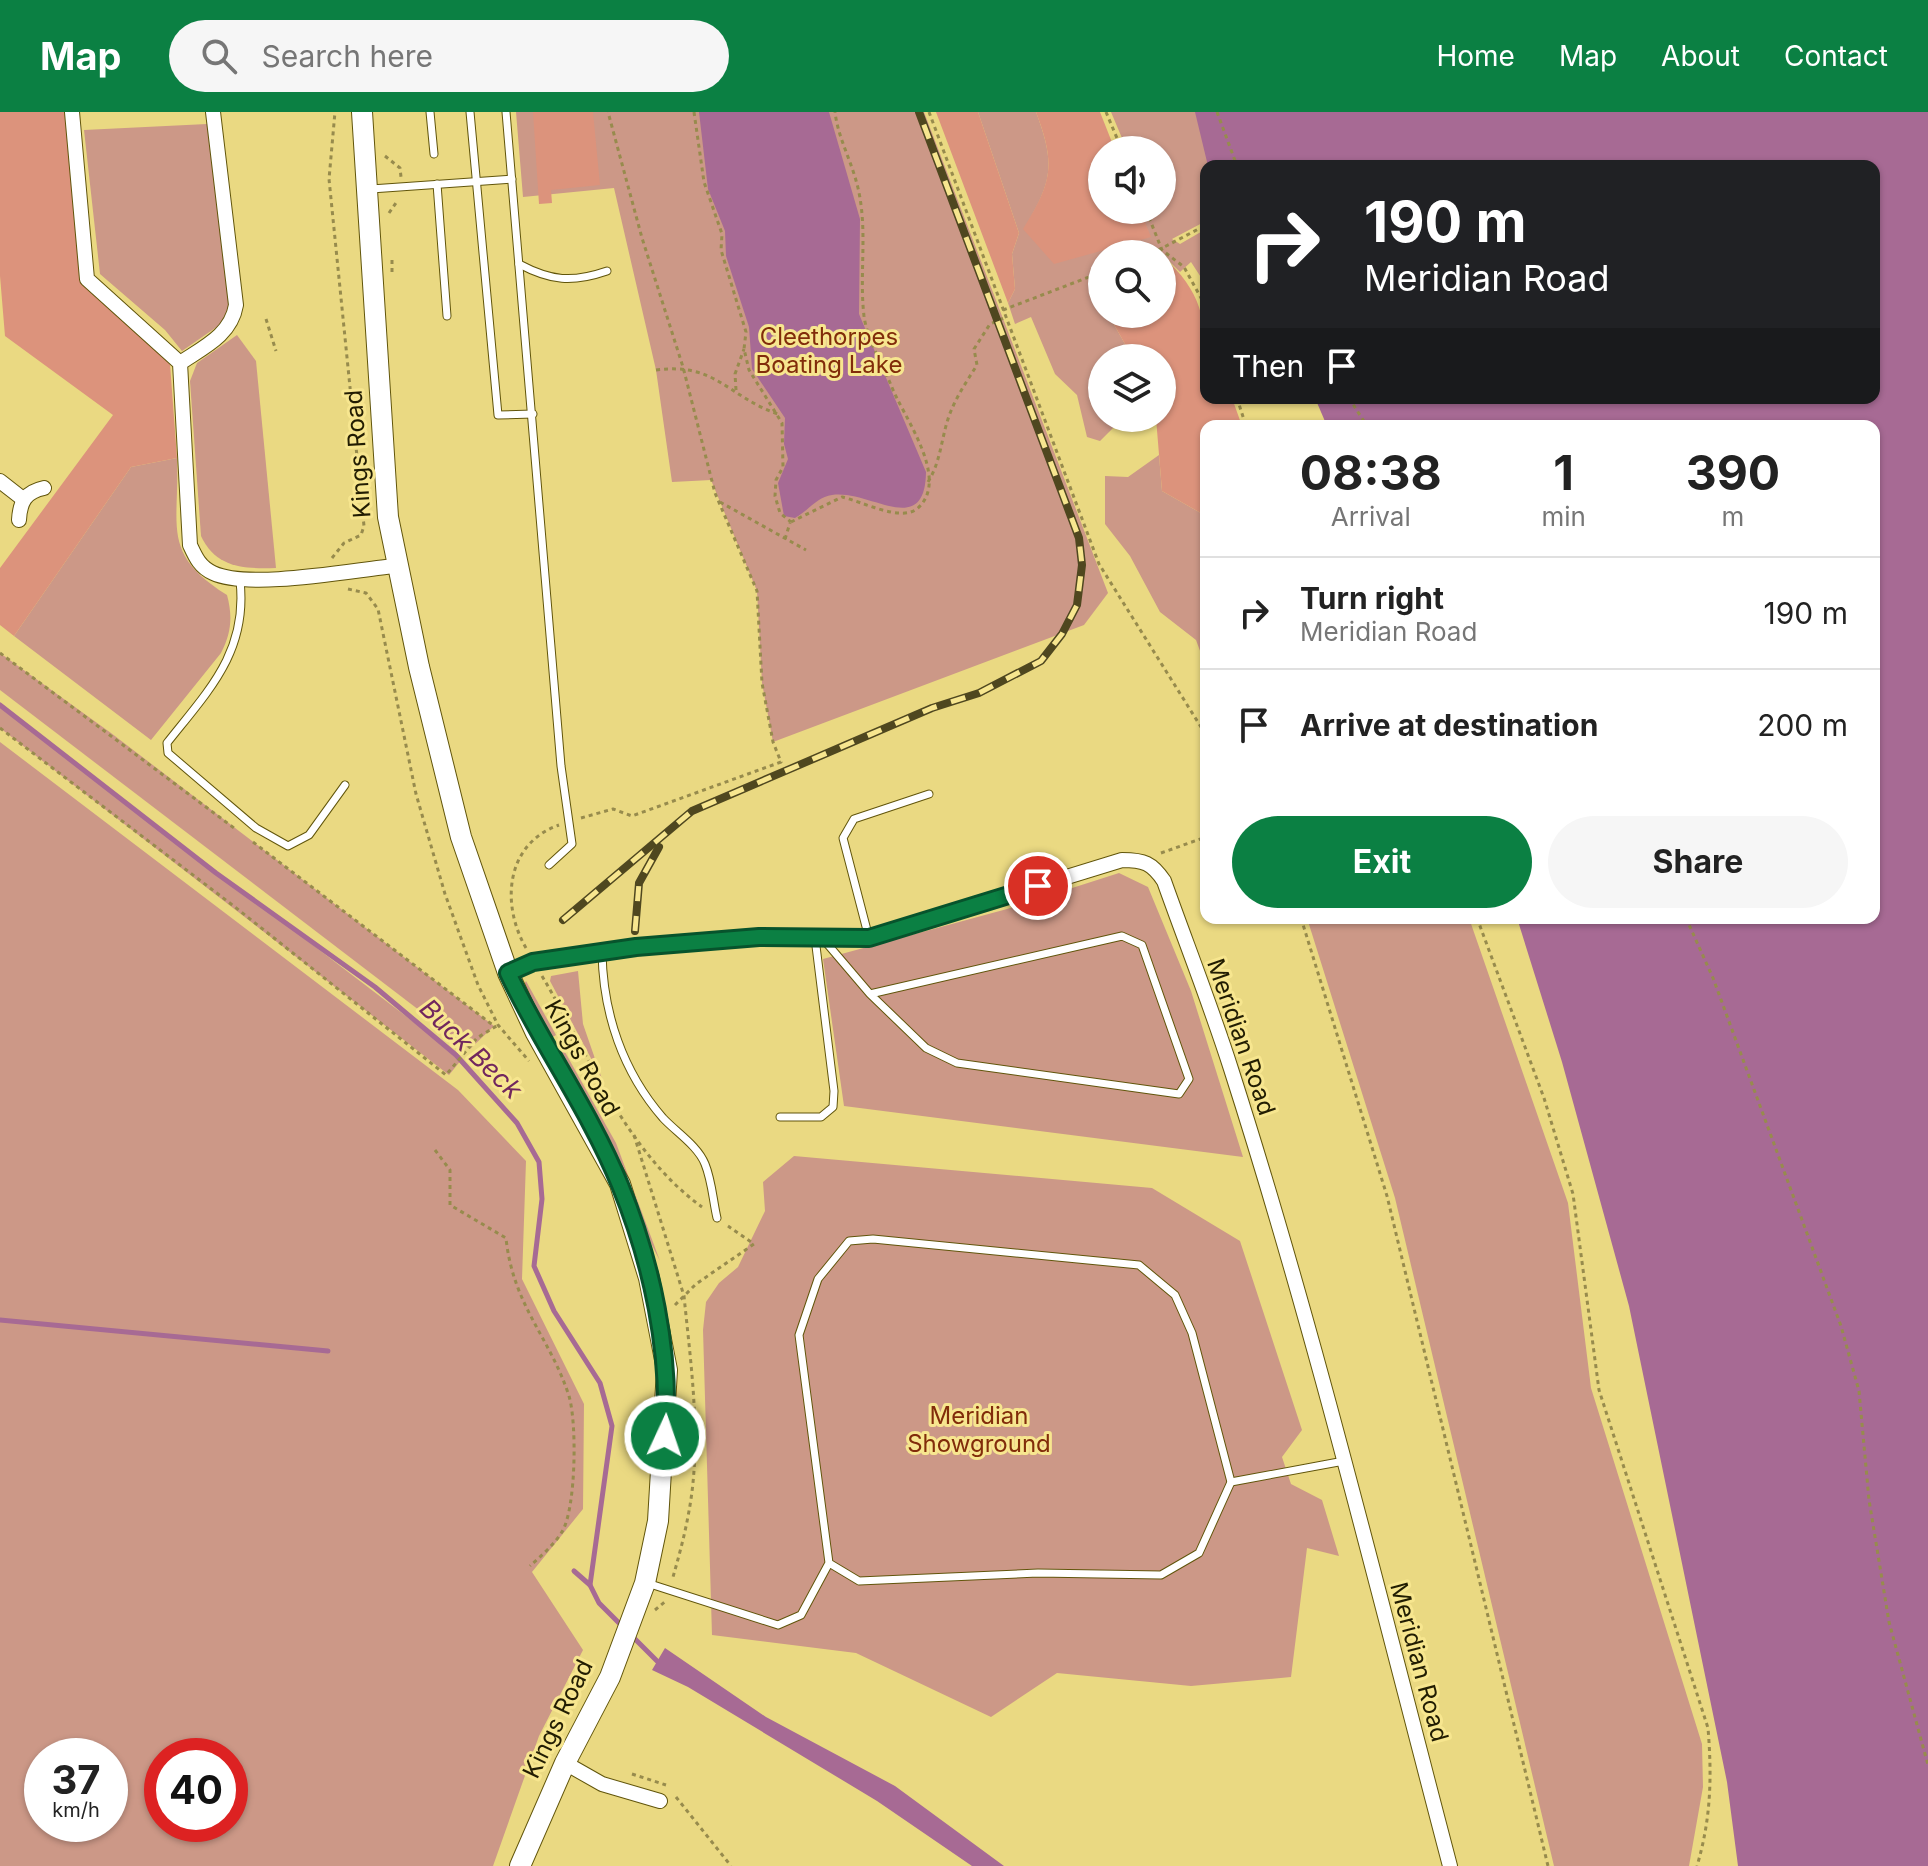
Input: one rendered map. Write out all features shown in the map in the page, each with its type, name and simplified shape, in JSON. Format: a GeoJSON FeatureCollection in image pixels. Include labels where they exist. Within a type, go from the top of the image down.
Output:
{"type":"FeatureCollection","features":[{"type":"Feature","properties":{"kind":"street"},"geometry":{"type":"LineString","coordinates":[[72,112],[87,279],[180,363],[190,545],[197,562],[213,573],[240,581],[395,566]]}},
{"type":"Feature","properties":{"kind":"street"},"geometry":{"type":"LineString","coordinates":[[180,363],[217,338],[233,322],[236,305],[213,112]]}},
{"type":"Feature","properties":{"kind":"street","name":"Kings Road"},"geometry":{"type":"LineString","coordinates":[[362,112],[388,517],[395,566],[461,837],[508,973],[536,1033],[620,1184],[639,1239],[667,1370],[658,1521],[645,1583],[610,1677],[565,1763],[520,1866]]}},
{"type":"Feature","properties":{"kind":"street"},"geometry":{"type":"LineString","coordinates":[[0,481],[23,499]]}},
{"type":"Feature","properties":{"kind":"street"},"geometry":{"type":"LineString","coordinates":[[19,520],[23,499],[32,490],[44,488]]}},
{"type":"Feature","properties":{"kind":"street"},"geometry":{"type":"LineString","coordinates":[[508,973],[533,962],[602,952],[759,937],[869,938],[1122,860],[1143,860]]}},
{"type":"Feature","properties":{"kind":"street","name":"Meridian Road"},"geometry":{"type":"LineString","coordinates":[[1143,860],[1154,867],[1164,881],[1231,1067],[1344,1461],[1450,1866]]}},
{"type":"Feature","properties":{"kind":"street"},"geometry":{"type":"LineString","coordinates":[[565,1763],[602,1784],[660,1801]]}},
{"type":"Feature","properties":{"kind":"lane"},"geometry":{"type":"LineString","coordinates":[[430,112],[434,154]]}},
{"type":"Feature","properties":{"kind":"lane"},"geometry":{"type":"LineString","coordinates":[[470,112],[498,415],[533,414]]}},
{"type":"Feature","properties":{"kind":"lane"},"geometry":{"type":"LineString","coordinates":[[506,112],[561,766],[572,844],[549,865]]}},
{"type":"Feature","properties":{"kind":"lane"},"geometry":{"type":"LineString","coordinates":[[365,190],[512,179]]}},
{"type":"Feature","properties":{"kind":"lane"},"geometry":{"type":"LineString","coordinates":[[437,184],[447,316]]}},
{"type":"Feature","properties":{"kind":"lane"},"geometry":{"type":"LineString","coordinates":[[519,264],[547,278],[586,278],[607,271]]}},
{"type":"Feature","properties":{"kind":"lane"},"geometry":{"type":"LineString","coordinates":[[240,581],[241,617],[237,642],[219,678],[167,743],[168,753],[256,828],[288,846],[309,835],[345,785]]}},
{"type":"Feature","properties":{"kind":"lane"},"geometry":{"type":"LineString","coordinates":[[869,938],[843,838],[854,819],[929,794]]}},
{"type":"Feature","properties":{"kind":"lane"},"geometry":{"type":"LineString","coordinates":[[818,938],[870,994],[926,1048],[957,1063],[1179,1094],[1189,1079],[1142,945],[1122,936],[870,994]]}},
{"type":"Feature","properties":{"kind":"lane"},"geometry":{"type":"LineString","coordinates":[[780,1117],[821,1117],[833,1107],[818,938]]}},
{"type":"Feature","properties":{"kind":"lane"},"geometry":{"type":"LineString","coordinates":[[602,952],[606,1001],[620,1049],[650,1103],[705,1163],[717,1218]]}},
{"type":"Feature","properties":{"kind":"lane"},"geometry":{"type":"LineString","coordinates":[[645,1583],[778,1625],[801,1615],[829,1563],[799,1335],[818,1279],[849,1241],[873,1239],[1139,1265],[1175,1295],[1192,1333],[1231,1482],[1199,1553],[1161,1575],[1038,1573],[859,1581],[829,1563]]}},
{"type":"Feature","properties":{"kind":"lane"},"geometry":{"type":"LineString","coordinates":[[1231,1482],[1344,1461]]}},
{"type":"Feature","properties":{"kind":"path"},"geometry":{"type":"LineString","coordinates":[[608,112],[642,238],[683,367],[717,500],[757,591],[762,683],[773,742],[781,762],[632,816],[613,809],[568,822],[534,838],[514,870],[511,918],[601,1083],[648,1154],[685,1194],[754,1244],[696,1284],[657,1321]]}},
{"type":"Feature","properties":{"kind":"path"},"geometry":{"type":"LineString","coordinates":[[694,112],[704,182],[722,234],[721,250],[746,332],[735,374],[736,390]]}},
{"type":"Feature","properties":{"kind":"path"},"geometry":{"type":"LineString","coordinates":[[835,112],[858,189],[865,236],[864,318],[896,400],[927,454],[928,483]]}},
{"type":"Feature","properties":{"kind":"path"},"geometry":{"type":"LineString","coordinates":[[929,112],[1099,564],[1200,725]]}},
{"type":"Feature","properties":{"kind":"path"},"geometry":{"type":"LineString","coordinates":[[1106,112],[1116,136]]}},
{"type":"Feature","properties":{"kind":"path"},"geometry":{"type":"LineString","coordinates":[[1217,112],[1235,160]]}},
{"type":"Feature","properties":{"kind":"path"},"geometry":{"type":"LineString","coordinates":[[1176,242],[1200,228]]}},
{"type":"Feature","properties":{"kind":"path"},"geometry":{"type":"LineString","coordinates":[[1176,261],[1184,267],[1200,296]]}},
{"type":"Feature","properties":{"kind":"path"},"geometry":{"type":"LineString","coordinates":[[1003,310],[1088,277]]}},
{"type":"Feature","properties":{"kind":"path"},"geometry":{"type":"LineString","coordinates":[[785,539],[791,522],[842,497],[893,512],[913,512],[921,507],[928,483],[939,464],[949,417],[958,394],[977,365],[974,349],[990,324],[1006,317]]}},
{"type":"Feature","properties":{"kind":"path"},"geometry":{"type":"LineString","coordinates":[[266,319],[276,351]]}},
{"type":"Feature","properties":{"kind":"path"},"geometry":{"type":"LineString","coordinates":[[744,349],[749,370],[778,414],[783,467],[776,480],[775,496],[780,513],[791,522]]}},
{"type":"Feature","properties":{"kind":"path"},"geometry":{"type":"LineString","coordinates":[[656,370],[683,367],[710,375],[736,390],[750,404],[778,414]]}},
{"type":"Feature","properties":{"kind":"path"},"geometry":{"type":"LineString","coordinates":[[717,500],[806,550]]}},
{"type":"Feature","properties":{"kind":"path"},"geometry":{"type":"LineString","coordinates":[[0,728],[449,1075],[477,1038],[498,1025]]}},
{"type":"Feature","properties":{"kind":"path"},"geometry":{"type":"LineString","coordinates":[[1143,860],[1200,839]]}},
{"type":"Feature","properties":{"kind":"path"},"geometry":{"type":"LineString","coordinates":[[1303,924],[1387,1196],[1548,1866]]}},
{"type":"Feature","properties":{"kind":"path"},"geometry":{"type":"LineString","coordinates":[[1479,924],[1544,1098],[1573,1194],[1599,1390],[1708,1728],[1713,1783],[1706,1834],[1697,1866]]}},
{"type":"Feature","properties":{"kind":"path"},"geometry":{"type":"LineString","coordinates":[[1689,924],[1713,978],[1841,1326],[1859,1391],[1869,1500],[1889,1622],[1928,1765]]}},
{"type":"Feature","properties":{"kind":"path"},"geometry":{"type":"LineString","coordinates":[[527,1060],[536,1070]]}},
{"type":"Feature","properties":{"kind":"path"},"geometry":{"type":"LineString","coordinates":[[435,1150],[450,1170],[450,1205],[506,1238],[520,1301],[569,1398],[573,1467],[566,1519],[563,1530],[530,1566]]}},
{"type":"Feature","properties":{"kind":"path"},"geometry":{"type":"LineString","coordinates":[[625,1773],[664,1782],[731,1866]]}},
{"type":"Feature","properties":{"kind":"green space","name":"Cleethorpes Boating Lake"},"geometry":{"type":"Polygon","coordinates":[[[516,112],[924,112],[1108,593],[1084,625],[773,742],[762,683],[757,591],[711,480],[672,482],[656,370],[614,188],[523,197],[516,112]]]}},
{"type":"Feature","properties":{"kind":"green space"},"geometry":{"type":"Polygon","coordinates":[[[978,112],[1036,112],[1046,146],[1048,173],[1040,198],[1024,229],[1150,237],[1145,224],[1176,224],[1176,136],[1121,136],[1111,112],[1208,112],[1224,160],[1200,160],[1200,224],[1174,240],[1088,240],[1088,328],[1116,328],[1125,344],[1088,344],[1088,432],[1109,432],[1100,441],[1087,437],[1077,395],[1055,374],[1031,317],[1015,324],[1008,303],[1015,289],[1012,254],[1019,233],[978,112]]]}},
{"type":"Feature","properties":{"kind":"green space"},"geometry":{"type":"Polygon","coordinates":[[[207,124],[229,306],[221,324],[182,351],[165,330],[100,274],[84,130],[207,124]]]}},
{"type":"Feature","properties":{"kind":"green space"},"geometry":{"type":"Polygon","coordinates":[[[1200,232],[1200,276],[1191,262],[1180,272],[1176,268],[1176,242],[1180,244],[1200,232]]]}},
{"type":"Feature","properties":{"kind":"green space"},"geometry":{"type":"Polygon","coordinates":[[[237,335],[256,361],[276,568],[232,564],[215,555],[201,536],[190,381],[197,363],[237,335]]]}},
{"type":"Feature","properties":{"kind":"green space"},"geometry":{"type":"Polygon","coordinates":[[[1159,455],[1162,491],[1200,513],[1200,651],[1196,640],[1160,612],[1130,556],[1105,524],[1105,476],[1128,477],[1159,455]]]}},
{"type":"Feature","properties":{"kind":"green space"},"geometry":{"type":"Polygon","coordinates":[[[177,458],[178,536],[191,565],[227,595],[230,625],[221,653],[151,740],[14,636],[131,467],[177,458]]]}},
{"type":"Feature","properties":{"kind":"green space"},"geometry":{"type":"Polygon","coordinates":[[[0,653],[111,733],[494,1026],[470,1049],[0,690],[0,653]]]}},
{"type":"Feature","properties":{"kind":"green space"},"geometry":{"type":"Polygon","coordinates":[[[0,706],[462,1059],[449,1075],[0,728],[0,706]]]}},
{"type":"Feature","properties":{"kind":"green space"},"geometry":{"type":"Polygon","coordinates":[[[0,742],[458,1090],[526,1161],[522,1279],[584,1404],[583,1509],[532,1572],[583,1650],[539,1736],[493,1866],[0,1866],[0,742]]]}},
{"type":"Feature","properties":{"kind":"green space"},"geometry":{"type":"Polygon","coordinates":[[[1119,873],[1148,887],[1191,991],[1243,1157],[844,1106],[823,959],[1007,909],[1119,873]]]}},
{"type":"Feature","properties":{"kind":"green space"},"geometry":{"type":"Polygon","coordinates":[[[1309,924],[1471,924],[1568,1203],[1591,1388],[1702,1744],[1703,1787],[1689,1866],[1554,1866],[1395,1198],[1309,924]]]}},
{"type":"Feature","properties":{"kind":"green space"},"geometry":{"type":"Polygon","coordinates":[[[578,971],[583,1024],[602,1079],[550,981],[551,976],[578,971]]]}},
{"type":"Feature","properties":{"kind":"green space"},"geometry":{"type":"Polygon","coordinates":[[[526,981],[556,1035],[548,1040],[524,985],[526,981]]]}},
{"type":"Feature","properties":{"kind":"green space"},"geometry":{"type":"Polygon","coordinates":[[[561,1045],[616,1143],[660,1261],[553,1049],[561,1045]]]}},
{"type":"Feature","properties":{"kind":"green space","name":"Meridian Showground"},"geometry":{"type":"Polygon","coordinates":[[[794,1156],[1152,1188],[1240,1241],[1302,1430],[1282,1457],[1291,1484],[1322,1500],[1339,1556],[1307,1548],[1291,1677],[1191,1686],[1057,1673],[991,1717],[856,1653],[712,1635],[703,1330],[706,1302],[719,1283],[738,1267],[765,1211],[763,1182],[794,1156]]]}},
{"type":"Feature","properties":{"kind":"shaded area"},"geometry":{"type":"Polygon","coordinates":[[[0,112],[66,112],[83,283],[170,364],[177,458],[131,467],[14,636],[0,625],[0,568],[113,415],[5,336],[0,276],[0,112]]]}},
{"type":"Feature","properties":{"kind":"shaded area"},"geometry":{"type":"Polygon","coordinates":[[[533,112],[593,112],[600,185],[551,190],[552,203],[539,204],[533,112]]]}},
{"type":"Feature","properties":{"kind":"shaded area"},"geometry":{"type":"Polygon","coordinates":[[[699,112],[829,112],[860,219],[859,314],[926,472],[923,492],[916,503],[906,508],[893,507],[863,498],[832,495],[822,498],[795,518],[784,516],[778,483],[788,459],[784,444],[785,418],[752,369],[749,327],[726,256],[725,231],[708,189],[699,112]]]}},
{"type":"Feature","properties":{"kind":"shaded area"},"geometry":{"type":"Polygon","coordinates":[[[936,112],[978,112],[1019,233],[1012,254],[1015,289],[1008,303],[936,112]]]}},
{"type":"Feature","properties":{"kind":"shaded area"},"geometry":{"type":"Polygon","coordinates":[[[1036,112],[1100,112],[1109,136],[1088,136],[1088,224],[1146,224],[1151,237],[1140,240],[1088,240],[1088,255],[1054,264],[1023,229],[1040,198],[1048,173],[1042,130],[1036,112]]]}},
{"type":"Feature","properties":{"kind":"shaded area"},"geometry":{"type":"Polygon","coordinates":[[[1195,112],[1928,112],[1928,1866],[1738,1866],[1727,1782],[1629,1306],[1562,1062],[1519,924],[1880,924],[1880,420],[1324,420],[1318,404],[1880,404],[1880,160],[1207,160],[1195,112]]]}},
{"type":"Feature","properties":{"kind":"shaded area"},"geometry":{"type":"Polygon","coordinates":[[[1176,270],[1190,288],[1200,311],[1200,404],[1234,404],[1240,420],[1200,420],[1200,513],[1162,491],[1157,432],[1176,432],[1176,344],[1125,344],[1116,328],[1176,328],[1176,270]]]}},
{"type":"Feature","properties":{"kind":"shaded area"},"geometry":{"type":"Polygon","coordinates":[[[665,1648],[766,1717],[895,1786],[1004,1866],[972,1866],[877,1801],[688,1687],[652,1670],[665,1648]]]}},
{"type":"Feature","properties":{"kind":"waterway","name":"Buck Beck"},"geometry":{"type":"LineString","coordinates":[[0,705],[216,873],[375,987],[456,1055],[517,1123],[539,1162],[542,1199],[534,1266],[554,1311],[600,1383],[612,1426],[590,1585],[599,1603],[624,1628]]}},
{"type":"Feature","properties":{"kind":"waterway"},"geometry":{"type":"LineString","coordinates":[[0,1320],[328,1351]]}},
{"type":"Feature","properties":{"kind":"waterway"},"geometry":{"type":"LineString","coordinates":[[574,1571],[590,1585]]}},
{"type":"Feature","properties":{"kind":"waterway","name":"Buck Beck"},"geometry":{"type":"LineString","coordinates":[[631,1635],[657,1661]]}},
{"type":"Feature","properties":{"kind":"railway"},"geometry":{"type":"LineString","coordinates":[[563,920],[692,811],[932,708],[979,693],[1041,661],[1062,634],[1077,605],[1082,565],[1079,538],[919,112]]}},
{"type":"Feature","properties":{"kind":"railway"},"geometry":{"type":"LineString","coordinates":[[635,931],[639,883],[659,847]]}},
{"type":"Feature","properties":{"kind":"route"},"geometry":{"type":"LineString","coordinates":[[665,1436],[667,1370],[639,1239],[620,1184],[600,1142],[536,1033],[508,973],[533,962],[636,947],[759,937],[869,938],[1038,886]]}}]}
